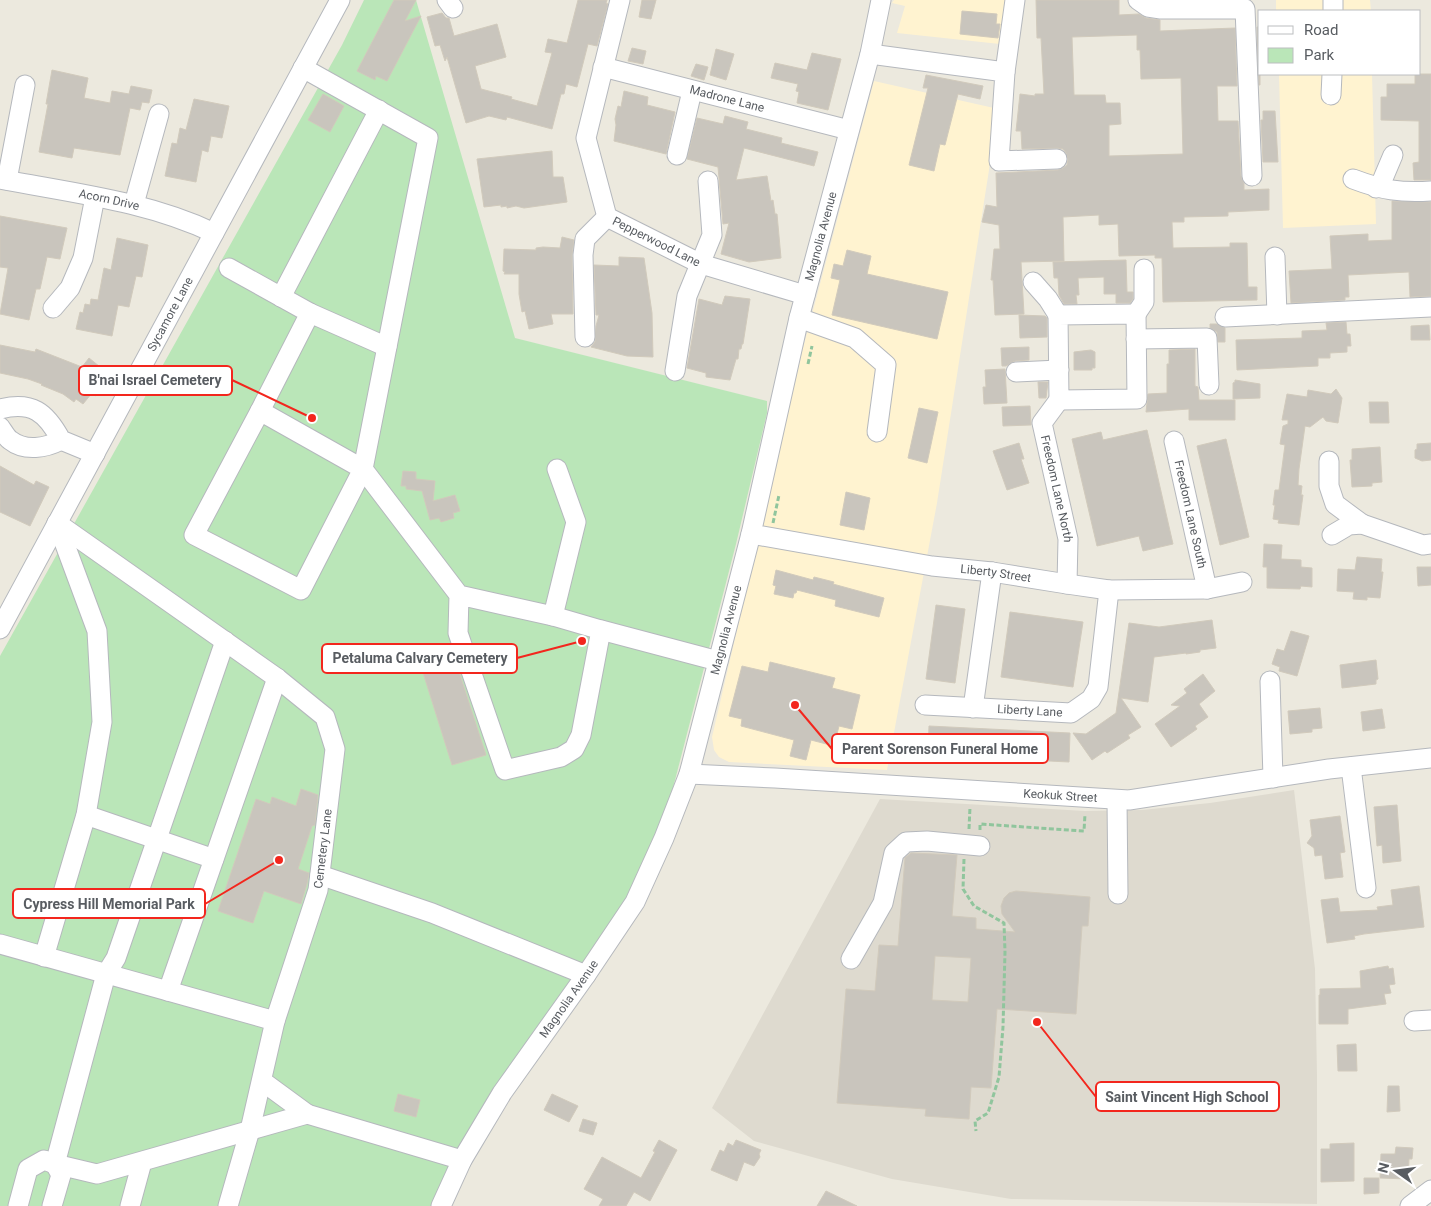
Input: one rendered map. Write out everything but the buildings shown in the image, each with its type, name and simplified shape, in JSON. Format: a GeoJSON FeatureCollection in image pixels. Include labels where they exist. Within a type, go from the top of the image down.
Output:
{"type":"FeatureCollection","features":[{"type":"Feature","properties":{"kind":"street","name":"Sycamore Lane"},"geometry":{"type":"LineString","coordinates":[[0,629],[340,0]]}},
{"type":"Feature","properties":{"kind":"street","name":"Pepperwood Lane"},"geometry":{"type":"LineString","coordinates":[[620,0],[586,138],[607,217],[701,264],[805,295]]}},
{"type":"Feature","properties":{"kind":"street","name":"Magnolia Avenue"},"geometry":{"type":"LineString","coordinates":[[441,1206],[462,1160],[502,1092],[586,975],[635,902],[664,838],[689,774],[751,534],[799,318],[870,54],[881,0]]}},
{"type":"Feature","properties":{"kind":"street"},"geometry":{"type":"LineString","coordinates":[[1015,0],[1005,72],[999,161],[1057,159]]}},
{"type":"Feature","properties":{"kind":"street"},"geometry":{"type":"LineString","coordinates":[[1138,0],[1148,7],[1161,9],[1245,9],[1252,176]]}},
{"type":"Feature","properties":{"kind":"street"},"geometry":{"type":"LineString","coordinates":[[870,54],[1005,72]]}},
{"type":"Feature","properties":{"kind":"street","name":"Madrone Lane"},"geometry":{"type":"LineString","coordinates":[[603,67],[849,130]]}},
{"type":"Feature","properties":{"kind":"street"},"geometry":{"type":"LineString","coordinates":[[303,68],[428,138],[363,469],[301,590],[194,535],[310,313]]}},
{"type":"Feature","properties":{"kind":"street"},"geometry":{"type":"LineString","coordinates":[[1331,95],[1332,75]]}},
{"type":"Feature","properties":{"kind":"street"},"geometry":{"type":"LineString","coordinates":[[4,180],[25,86]]}},
{"type":"Feature","properties":{"kind":"street"},"geometry":{"type":"LineString","coordinates":[[677,154],[692,91]]}},
{"type":"Feature","properties":{"kind":"street"},"geometry":{"type":"LineString","coordinates":[[280,297],[379,110]]}},
{"type":"Feature","properties":{"kind":"street"},"geometry":{"type":"LineString","coordinates":[[134,204],[159,114]]}},
{"type":"Feature","properties":{"kind":"street"},"geometry":{"type":"LineString","coordinates":[[1376,188],[1382,181],[1393,155]]}},
{"type":"Feature","properties":{"kind":"street"},"geometry":{"type":"LineString","coordinates":[[1353,179],[1376,188],[1407,193],[1431,191]]}},
{"type":"Feature","properties":{"kind":"street","name":"Acorn Drive"},"geometry":{"type":"LineString","coordinates":[[4,180],[134,204],[192,223],[214,233]]}},
{"type":"Feature","properties":{"kind":"street"},"geometry":{"type":"LineString","coordinates":[[675,371],[687,296],[712,235],[708,181]]}},
{"type":"Feature","properties":{"kind":"street"},"geometry":{"type":"LineString","coordinates":[[53,308],[70,288],[83,258],[95,197]]}},
{"type":"Feature","properties":{"kind":"street"},"geometry":{"type":"LineString","coordinates":[[586,337],[582,255],[585,239],[607,217]]}},
{"type":"Feature","properties":{"kind":"street"},"geometry":{"type":"LineString","coordinates":[[1275,257],[1277,315]]}},
{"type":"Feature","properties":{"kind":"street"},"geometry":{"type":"LineString","coordinates":[[229,268],[310,313],[387,347]]}},
{"type":"Feature","properties":{"kind":"street"},"geometry":{"type":"LineString","coordinates":[[1033,282],[1048,299],[1058,315],[1059,400],[1136,399],[1136,314],[1144,302],[1144,269]]}},
{"type":"Feature","properties":{"kind":"street"},"geometry":{"type":"LineString","coordinates":[[1225,317],[1431,307]]}},
{"type":"Feature","properties":{"kind":"street"},"geometry":{"type":"LineString","coordinates":[[1058,315],[1136,314]]}},
{"type":"Feature","properties":{"kind":"street"},"geometry":{"type":"LineString","coordinates":[[799,318],[855,338],[886,365],[877,432]]}},
{"type":"Feature","properties":{"kind":"street"},"geometry":{"type":"LineString","coordinates":[[1136,339],[1206,338],[1209,385]]}},
{"type":"Feature","properties":{"kind":"street"},"geometry":{"type":"LineString","coordinates":[[1016,372],[1059,370]]}},
{"type":"Feature","properties":{"kind":"street","name":"Freedom Lane North"},"geometry":{"type":"LineString","coordinates":[[1059,400],[1042,423],[1068,539],[1067,584]]}},
{"type":"Feature","properties":{"kind":"street"},"geometry":{"type":"LineString","coordinates":[[0,409],[24,406],[44,415],[53,424],[61,440],[95,454]]}},
{"type":"Feature","properties":{"kind":"street"},"geometry":{"type":"LineString","coordinates":[[260,411],[363,469],[458,595],[458,633],[505,770],[561,757],[574,749],[582,735],[601,630]]}},
{"type":"Feature","properties":{"kind":"street"},"geometry":{"type":"LineString","coordinates":[[0,427],[10,440],[21,446],[35,448],[50,446],[61,440]]}},
{"type":"Feature","properties":{"kind":"street","name":"Freedom Lane South"},"geometry":{"type":"LineString","coordinates":[[1174,441],[1207,588]]}},
{"type":"Feature","properties":{"kind":"street"},"geometry":{"type":"LineString","coordinates":[[1329,461],[1329,486],[1336,504],[1362,524],[1423,545],[1431,544]]}},
{"type":"Feature","properties":{"kind":"street"},"geometry":{"type":"LineString","coordinates":[[553,616],[576,522],[556,469]]}},
{"type":"Feature","properties":{"kind":"street"},"geometry":{"type":"LineString","coordinates":[[44,957],[86,815],[102,722],[97,630],[57,523]]}},
{"type":"Feature","properties":{"kind":"street","name":"Cemetery Lane"},"geometry":{"type":"LineString","coordinates":[[57,523],[278,678],[325,718],[335,749],[318,890],[275,1022],[250,1130],[228,1206]]}},
{"type":"Feature","properties":{"kind":"street"},"geometry":{"type":"LineString","coordinates":[[1332,536],[1349,525],[1362,524]]}},
{"type":"Feature","properties":{"kind":"street","name":"Liberty Street"},"geometry":{"type":"LineString","coordinates":[[751,534],[932,566],[992,572],[1108,590],[1207,588],[1242,582]]}},
{"type":"Feature","properties":{"kind":"street"},"geometry":{"type":"LineString","coordinates":[[973,708],[992,572]]}},
{"type":"Feature","properties":{"kind":"street","name":"Liberty Lane"},"geometry":{"type":"LineString","coordinates":[[925,705],[1071,712],[1091,699],[1098,687],[1108,590]]}},
{"type":"Feature","properties":{"kind":"street"},"geometry":{"type":"LineString","coordinates":[[458,595],[553,616],[718,661]]}},
{"type":"Feature","properties":{"kind":"street"},"geometry":{"type":"LineString","coordinates":[[52,1206],[61,1175],[55,1164],[106,974],[116,958],[225,641]]}},
{"type":"Feature","properties":{"kind":"street"},"geometry":{"type":"LineString","coordinates":[[168,991],[278,678]]}},
{"type":"Feature","properties":{"kind":"street"},"geometry":{"type":"LineString","coordinates":[[1270,681],[1273,778]]}},
{"type":"Feature","properties":{"kind":"street","name":"Keokuk Street"},"geometry":{"type":"LineString","coordinates":[[689,774],[1129,800],[1351,767],[1431,758]]}},
{"type":"Feature","properties":{"kind":"street"},"geometry":{"type":"LineString","coordinates":[[1351,767],[1366,888]]}},
{"type":"Feature","properties":{"kind":"street"},"geometry":{"type":"LineString","coordinates":[[1117,800],[1118,894]]}},
{"type":"Feature","properties":{"kind":"street"},"geometry":{"type":"LineString","coordinates":[[86,815],[214,859]]}},
{"type":"Feature","properties":{"kind":"street"},"geometry":{"type":"LineString","coordinates":[[851,959],[883,903],[894,853],[906,842],[972,841]]}},
{"type":"Feature","properties":{"kind":"street"},"geometry":{"type":"LineString","coordinates":[[320,875],[432,913],[586,975]]}},
{"type":"Feature","properties":{"kind":"street"},"geometry":{"type":"LineString","coordinates":[[0,944],[275,1022]]}},
{"type":"Feature","properties":{"kind":"street"},"geometry":{"type":"LineString","coordinates":[[262,1081],[307,1114],[462,1160]]}},
{"type":"Feature","properties":{"kind":"street"},"geometry":{"type":"LineString","coordinates":[[18,1206],[28,1170],[44,1160],[97,1174],[307,1114]]}},
{"type":"Feature","properties":{"kind":"street"},"geometry":{"type":"LineString","coordinates":[[130,1206],[142,1162]]}},
{"type":"Feature","properties":{"kind":"street"},"geometry":{"type":"LineString","coordinates":[[1410,1206],[1431,1190]]}},
{"type":"Feature","properties":{"kind":"path"},"geometry":{"type":"LineString","coordinates":[[970,807],[972,841],[963,889],[974,906],[1004,923],[1005,952],[1003,1027],[999,1077],[988,1113],[975,1121],[976,1130]]}},
{"type":"Feature","properties":{"kind":"path"},"geometry":{"type":"LineString","coordinates":[[972,841],[980,834],[980,824],[1084,831],[1085,814]]}},
{"type":"Feature","properties":{"kind":"shaded area"},"geometry":{"type":"Polygon","coordinates":[[[894,0],[1007,0],[1000,44],[897,33],[905,6],[892,3],[894,0]]]}},
{"type":"Feature","properties":{"kind":"shaded area"},"geometry":{"type":"Polygon","coordinates":[[[1276,0],[1370,0],[1371,10],[1276,10],[1276,0]]]}},
{"type":"Feature","properties":{"kind":"shaded area"},"geometry":{"type":"Polygon","coordinates":[[[1279,75],[1372,75],[1376,224],[1283,228],[1279,75]]]}},
{"type":"Feature","properties":{"kind":"shaded area"},"geometry":{"type":"Polygon","coordinates":[[[874,81],[994,108],[989,170],[937,503],[887,770],[729,762],[719,757],[714,750],[712,737],[802,352],[874,81]]]}},
{"type":"Feature","properties":{"kind":"shaded area"},"geometry":{"type":"Polygon","coordinates":[[[1294,790],[1315,969],[1317,1204],[1011,1199],[892,1179],[754,1141],[712,1108],[880,799],[1085,811],[1142,810],[1210,803],[1294,790]]]}},
{"type":"Feature","properties":{"kind":"green space"},"geometry":{"type":"Polygon","coordinates":[[[364,0],[416,0],[515,338],[767,401],[767,413],[736,544],[666,815],[623,910],[434,1206],[0,1206],[0,656],[342,45],[364,0]]]}},
{"type":"Feature","properties":{"kind":"place","name":"B'nai Israel Cemetery"},"geometry":{"type":"Point","coordinates":[312,418]}},
{"type":"Feature","properties":{"kind":"place","name":"Petaluma Calvary Cemetery"},"geometry":{"type":"Point","coordinates":[582,641]}},
{"type":"Feature","properties":{"kind":"place","name":"Parent Sorenson Funeral Home"},"geometry":{"type":"Point","coordinates":[795,705]}},
{"type":"Feature","properties":{"kind":"place","name":"Cypress Hill Memorial Park"},"geometry":{"type":"Point","coordinates":[279,860]}},
{"type":"Feature","properties":{"kind":"place","name":"Saint Vincent High School"},"geometry":{"type":"Point","coordinates":[1037,1022]}}]}
